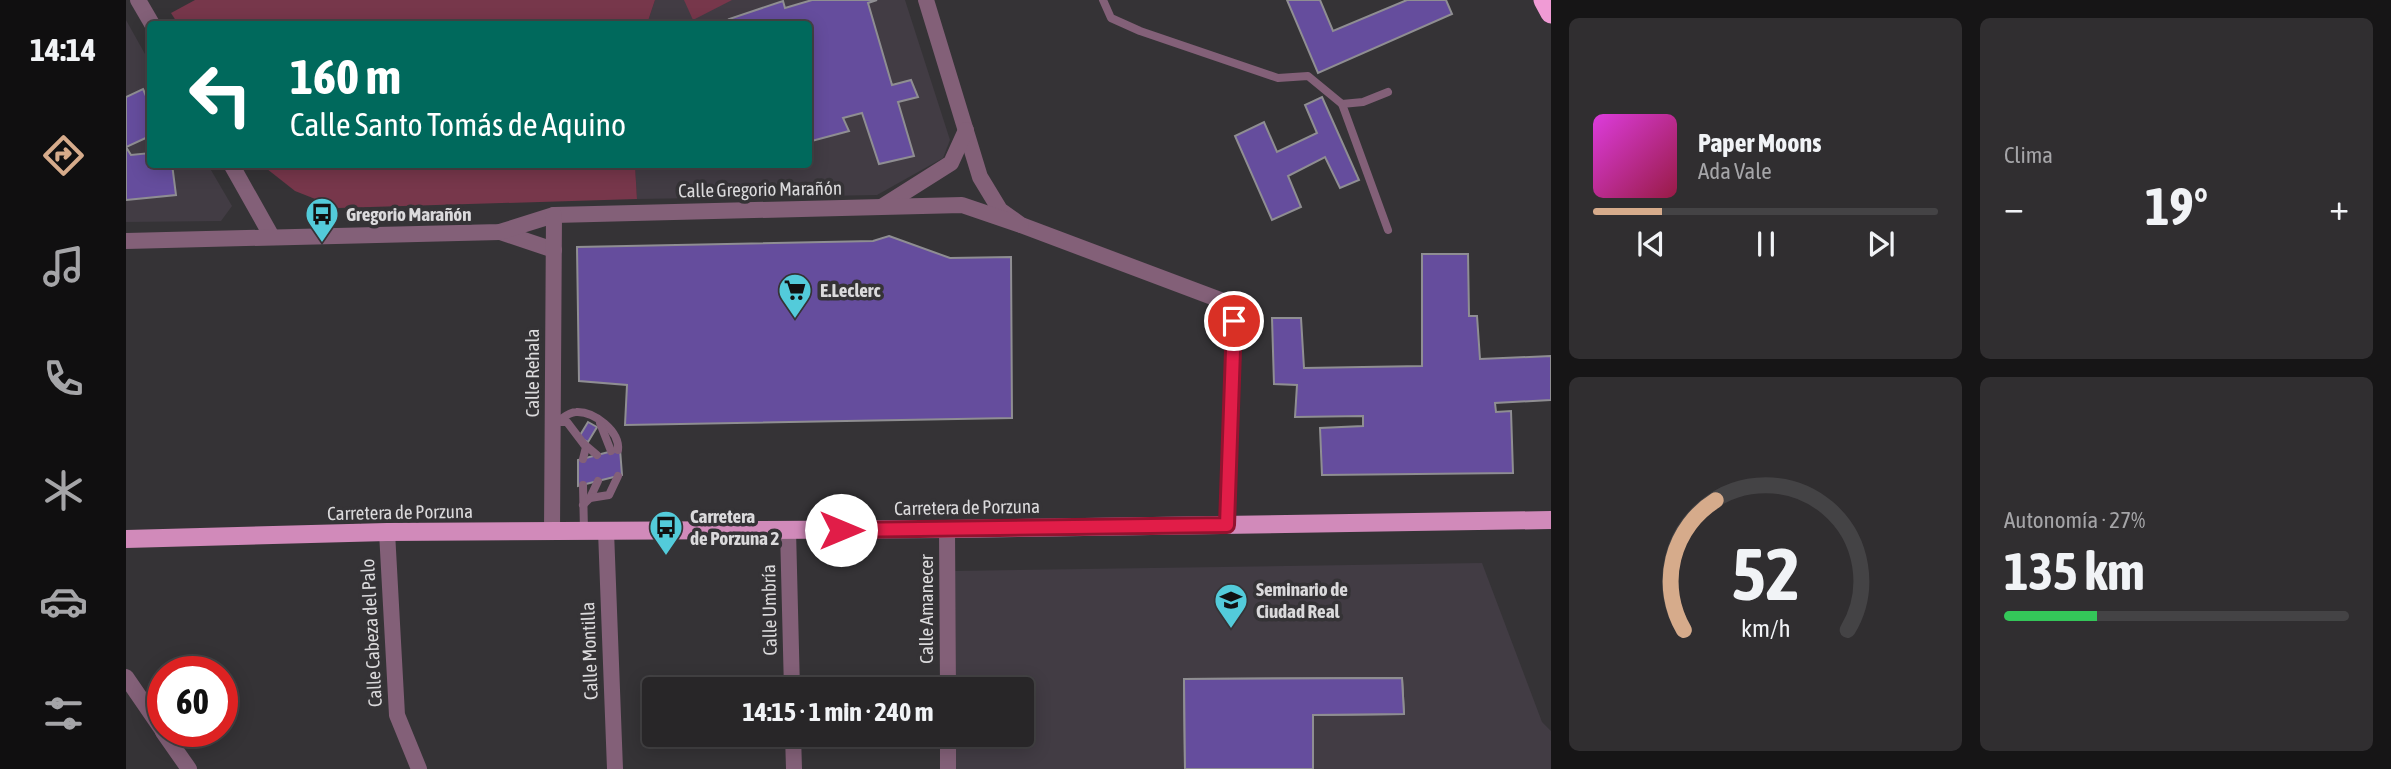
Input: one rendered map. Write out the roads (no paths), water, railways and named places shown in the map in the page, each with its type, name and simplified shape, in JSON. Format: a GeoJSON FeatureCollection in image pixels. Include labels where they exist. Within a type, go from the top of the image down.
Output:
{"type":"FeatureCollection","features":[{"type":"Feature","properties":{"kind":"highway"},"geometry":{"type":"LineString","coordinates":[[1544,0],[1551,13]]}},
{"type":"Feature","properties":{"kind":"main road","name":"Carretera de Porzuna"},"geometry":{"type":"LineString","coordinates":[[128,537],[1551,520]]}},
{"type":"Feature","properties":{"kind":"street"},"geometry":{"type":"LineString","coordinates":[[138,0],[150,21]]}},
{"type":"Feature","properties":{"kind":"street"},"geometry":{"type":"LineString","coordinates":[[926,0],[980,177],[1000,210],[1021,225]]}},
{"type":"Feature","properties":{"kind":"street"},"geometry":{"type":"LineString","coordinates":[[883,207],[951,163],[966,130]]}},
{"type":"Feature","properties":{"kind":"street"},"geometry":{"type":"LineString","coordinates":[[233,168],[272,237]]}},
{"type":"Feature","properties":{"kind":"street","name":"Calle Gregorio Marañón"},"geometry":{"type":"LineString","coordinates":[[126,241],[499,232],[554,215],[962,205],[1223,301],[1234,321],[1227,525]]}},
{"type":"Feature","properties":{"kind":"street","name":"Calle Rehala"},"geometry":{"type":"LineString","coordinates":[[552,531],[555,424],[554,215]]}},
{"type":"Feature","properties":{"kind":"street","name":"Calle Gregorio Marañón"},"geometry":{"type":"LineString","coordinates":[[499,232],[554,250]]}},
{"type":"Feature","properties":{"kind":"street","name":"Calle Amanecer"},"geometry":{"type":"LineString","coordinates":[[947,529],[948,677]]}},
{"type":"Feature","properties":{"kind":"street","name":"Calle Umbría"},"geometry":{"type":"LineString","coordinates":[[788,530],[792,677]]}},
{"type":"Feature","properties":{"kind":"street","name":"Calle Montilla"},"geometry":{"type":"LineString","coordinates":[[606,531],[615,769]]}},
{"type":"Feature","properties":{"kind":"street","name":"Calle Cabeza del Palo"},"geometry":{"type":"LineString","coordinates":[[387,532],[397,715],[419,769]]}},
{"type":"Feature","properties":{"kind":"street"},"geometry":{"type":"LineString","coordinates":[[126,677],[147,708]]}},
{"type":"Feature","properties":{"kind":"street"},"geometry":{"type":"LineString","coordinates":[[174,747],[189,769]]}},
{"type":"Feature","properties":{"kind":"street"},"geometry":{"type":"LineString","coordinates":[[793,747],[794,769]]}},
{"type":"Feature","properties":{"kind":"street"},"geometry":{"type":"LineString","coordinates":[[948,747],[948,769]]}},
{"type":"Feature","properties":{"kind":"lane"},"geometry":{"type":"LineString","coordinates":[[1103,0],[1111,18],[1140,31],[1278,78],[1308,76],[1342,104],[1388,230]]}},
{"type":"Feature","properties":{"kind":"lane"},"geometry":{"type":"LineString","coordinates":[[1342,104],[1363,102],[1388,92]]}},
{"type":"Feature","properties":{"kind":"lane"},"geometry":{"type":"LineString","coordinates":[[555,424],[573,412],[581,412],[617,435],[614,450]]}},
{"type":"Feature","properties":{"kind":"lane"},"geometry":{"type":"LineString","coordinates":[[555,424],[567,422],[584,444],[597,455]]}},
{"type":"Feature","properties":{"kind":"lane"},"geometry":{"type":"LineString","coordinates":[[583,459],[586,447],[584,444]]}},
{"type":"Feature","properties":{"kind":"lane"},"geometry":{"type":"LineString","coordinates":[[587,502],[609,495],[615,479]]}},
{"type":"Feature","properties":{"kind":"lane"},"geometry":{"type":"LineString","coordinates":[[587,502],[598,481]]}},
{"type":"Feature","properties":{"kind":"lane"},"geometry":{"type":"LineString","coordinates":[[583,485],[587,502],[584,531]]}},
{"type":"Feature","properties":{"kind":"place","name":"Gregorio Marañón"},"geometry":{"type":"Point","coordinates":[322,244]}},
{"type":"Feature","properties":{"kind":"place","name":"E.Leclerc"},"geometry":{"type":"Point","coordinates":[795,320]}},
{"type":"Feature","properties":{"kind":"place","name":"Carretera de Porzuna 2"},"geometry":{"type":"Point","coordinates":[666,557]}},
{"type":"Feature","properties":{"kind":"place","name":"Seminario de Ciudad Real"},"geometry":{"type":"Point","coordinates":[1231,630]}}]}
